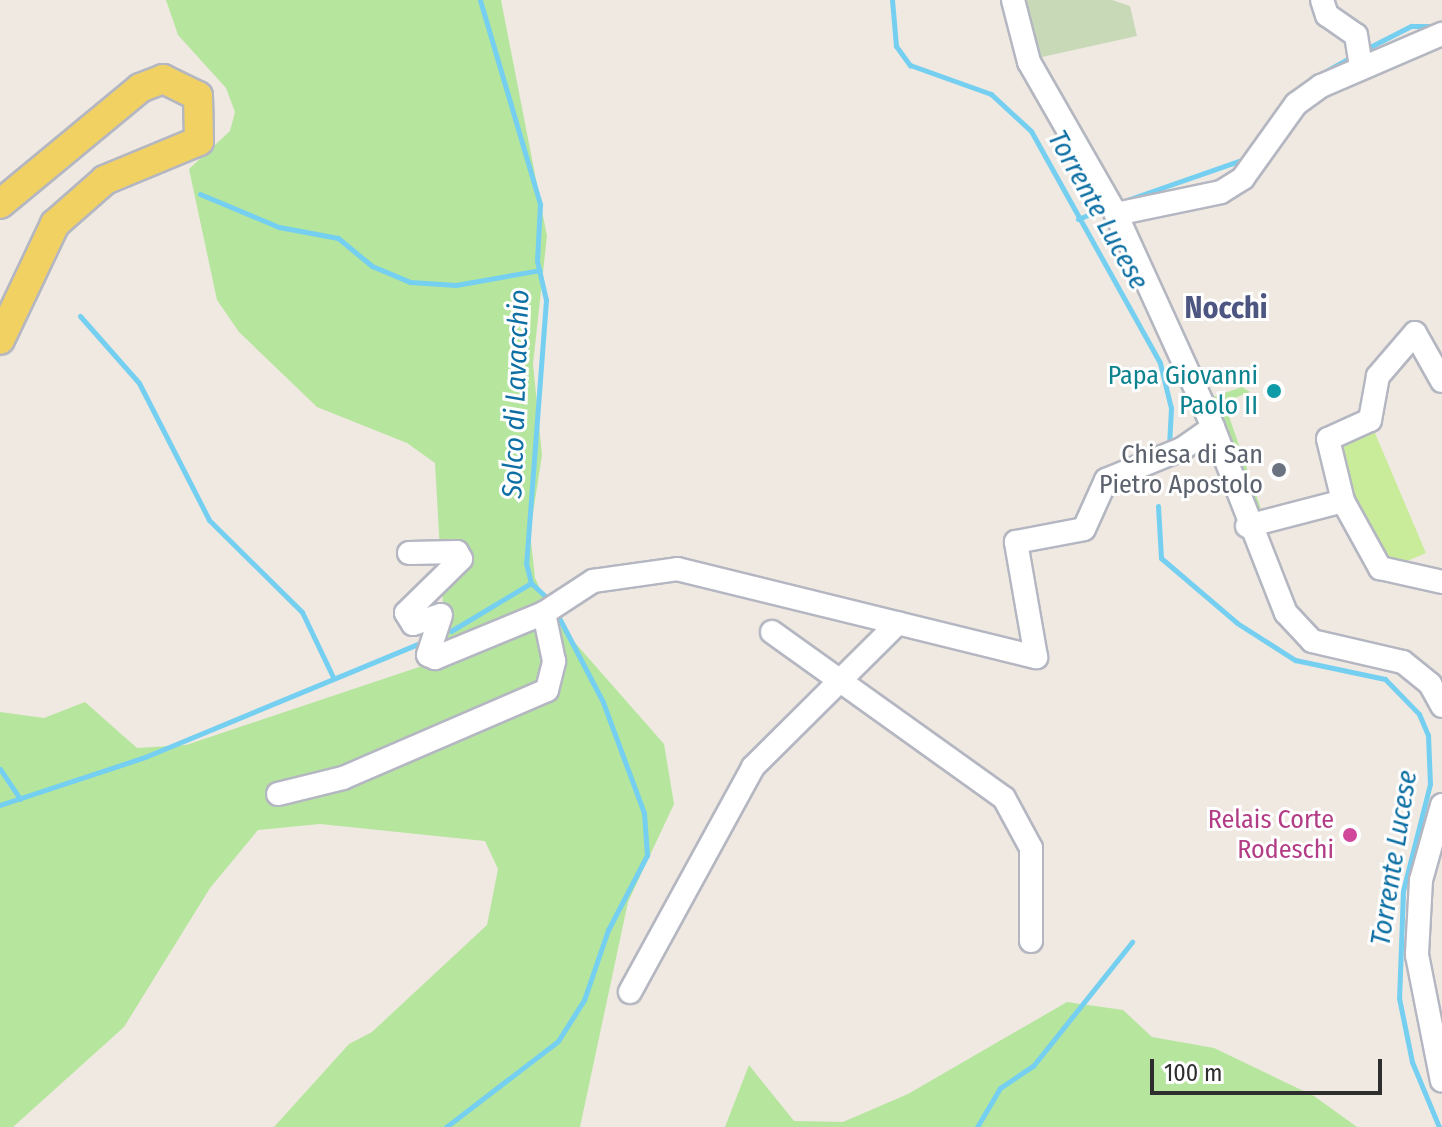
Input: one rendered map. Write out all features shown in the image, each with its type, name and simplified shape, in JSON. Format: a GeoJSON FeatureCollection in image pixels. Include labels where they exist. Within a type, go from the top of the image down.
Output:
{"type":"FeatureCollection","features":[{"type":"Feature","properties":{"kind":"main road"},"geometry":{"type":"LineString","coordinates":[[0,204],[140,88],[163,79],[198,96],[199,141],[105,180],[55,224],[0,340]]}},
{"type":"Feature","properties":{"kind":"street"},"geometry":{"type":"LineString","coordinates":[[1013,0],[1029,62],[1116,214],[1213,427],[1247,526],[1299,634],[1403,662],[1430,684],[1442,706]]}},
{"type":"Feature","properties":{"kind":"street"},"geometry":{"type":"LineString","coordinates":[[1322,0],[1327,15],[1356,35],[1361,66]]}},
{"type":"Feature","properties":{"kind":"street"},"geometry":{"type":"LineString","coordinates":[[1116,214],[1221,192],[1243,178],[1296,104],[1361,66],[1442,34]]}},
{"type":"Feature","properties":{"kind":"street"},"geometry":{"type":"LineString","coordinates":[[1442,381],[1415,333],[1378,376],[1370,420],[1328,439],[1343,501],[1380,568],[1442,582]]}},
{"type":"Feature","properties":{"kind":"street"},"geometry":{"type":"LineString","coordinates":[[409,553],[457,552],[461,559],[407,610],[413,624],[441,615],[428,655],[544,613],[593,581],[677,569],[1036,657],[1016,542],[1084,529],[1106,480],[1182,449],[1213,427]]}},
{"type":"Feature","properties":{"kind":"street"},"geometry":{"type":"LineString","coordinates":[[1247,526],[1343,501]]}},
{"type":"Feature","properties":{"kind":"street"},"geometry":{"type":"LineString","coordinates":[[278,794],[343,778],[547,690],[554,661],[544,613]]}},
{"type":"Feature","properties":{"kind":"street"},"geometry":{"type":"LineString","coordinates":[[630,992],[737,790],[841,676],[898,623]]}},
{"type":"Feature","properties":{"kind":"street"},"geometry":{"type":"LineString","coordinates":[[772,632],[841,676],[1004,798],[1021,819],[1035,875],[1031,941]]}},
{"type":"Feature","properties":{"kind":"street"},"geometry":{"type":"LineString","coordinates":[[1442,805],[1421,880],[1417,955],[1442,1081]]}},
{"type":"Feature","properties":{"kind":"green space"},"geometry":{"type":"Polygon","coordinates":[[[166,0],[501,0],[547,236],[533,364],[542,455],[530,532],[535,578],[555,620],[664,744],[674,804],[628,902],[580,1127],[274,1127],[349,1044],[372,1032],[487,925],[498,869],[485,841],[320,824],[258,830],[210,888],[124,1027],[13,1127],[0,1127],[0,712],[44,718],[85,702],[137,748],[186,745],[446,658],[435,463],[407,443],[317,407],[239,332],[217,300],[189,169],[230,131],[235,112],[226,88],[178,35],[166,0]]]}},
{"type":"Feature","properties":{"kind":"green space"},"geometry":{"type":"Polygon","coordinates":[[[1024,0],[1112,0],[1130,6],[1137,36],[1033,59],[1024,0]]]}},
{"type":"Feature","properties":{"kind":"green space"},"geometry":{"type":"Polygon","coordinates":[[[1242,387],[1250,392],[1224,402],[1262,512],[1257,514],[1213,397],[1242,387]]]}},
{"type":"Feature","properties":{"kind":"green space"},"geometry":{"type":"Polygon","coordinates":[[[1372,426],[1426,553],[1386,570],[1332,443],[1372,426]]]}},
{"type":"Feature","properties":{"kind":"green space"},"geometry":{"type":"Polygon","coordinates":[[[1067,1002],[1123,1010],[1152,1037],[1214,1048],[1314,1096],[1357,1127],[725,1127],[749,1065],[794,1121],[843,1122],[908,1094],[1067,1002]]]}},
{"type":"Feature","properties":{"kind":"waterway","name":"Solco di Lavacchio"},"geometry":{"type":"LineString","coordinates":[[480,0],[540,204],[537,261],[546,300],[526,563],[531,583],[547,598]]}},
{"type":"Feature","properties":{"kind":"waterway","name":"Torrente Lucese"},"geometry":{"type":"LineString","coordinates":[[892,0],[896,46],[910,65],[991,94],[1031,131],[1160,363],[1171,408],[1169,447]]}},
{"type":"Feature","properties":{"kind":"waterway"},"geometry":{"type":"LineString","coordinates":[[1366,49],[1411,26],[1441,26]]}},
{"type":"Feature","properties":{"kind":"waterway"},"geometry":{"type":"LineString","coordinates":[[1317,76],[1353,56]]}},
{"type":"Feature","properties":{"kind":"waterway"},"geometry":{"type":"LineString","coordinates":[[1269,123],[1292,93]]}},
{"type":"Feature","properties":{"kind":"waterway"},"geometry":{"type":"LineString","coordinates":[[1124,201],[1242,160],[1256,141]]}},
{"type":"Feature","properties":{"kind":"waterway"},"geometry":{"type":"LineString","coordinates":[[200,194],[279,227],[338,238],[372,266],[410,282],[456,285],[540,270]]}},
{"type":"Feature","properties":{"kind":"waterway"},"geometry":{"type":"LineString","coordinates":[[1078,219],[1098,211]]}},
{"type":"Feature","properties":{"kind":"waterway"},"geometry":{"type":"LineString","coordinates":[[80,316],[139,383],[209,520],[302,612],[333,677]]}},
{"type":"Feature","properties":{"kind":"waterway","name":"Torrente Lucese"},"geometry":{"type":"LineString","coordinates":[[1158,506],[1161,558],[1237,623],[1295,660],[1385,679],[1419,714],[1428,735],[1430,784],[1403,891],[1399,998],[1412,1062],[1439,1127]]}},
{"type":"Feature","properties":{"kind":"waterway"},"geometry":{"type":"LineString","coordinates":[[451,631],[531,583]]}},
{"type":"Feature","properties":{"kind":"waterway","name":"Solco di Lavacchio"},"geometry":{"type":"LineString","coordinates":[[446,1127],[558,1041],[584,1000],[608,930],[647,855],[644,813],[603,702],[557,614]]}},
{"type":"Feature","properties":{"kind":"waterway"},"geometry":{"type":"LineString","coordinates":[[0,805],[145,757],[418,644]]}},
{"type":"Feature","properties":{"kind":"waterway"},"geometry":{"type":"LineString","coordinates":[[0,769],[20,799]]}},
{"type":"Feature","properties":{"kind":"waterway"},"geometry":{"type":"LineString","coordinates":[[977,1127],[1000,1088],[1033,1066],[1132,942]]}},
{"type":"Feature","properties":{"kind":"place","name":"Papa Giovanni Paolo II"},"geometry":{"type":"Point","coordinates":[1274,391]}},
{"type":"Feature","properties":{"kind":"place","name":"Chiesa di San Pietro Apostolo"},"geometry":{"type":"Point","coordinates":[1279,470]}},
{"type":"Feature","properties":{"kind":"place","name":"Relais Corte Rodeschi"},"geometry":{"type":"Point","coordinates":[1350,835]}},
{"type":"Feature","properties":{"kind":"district","name":"Nocchi"},"geometry":{"type":"Point","coordinates":[1226,308]}}]}
